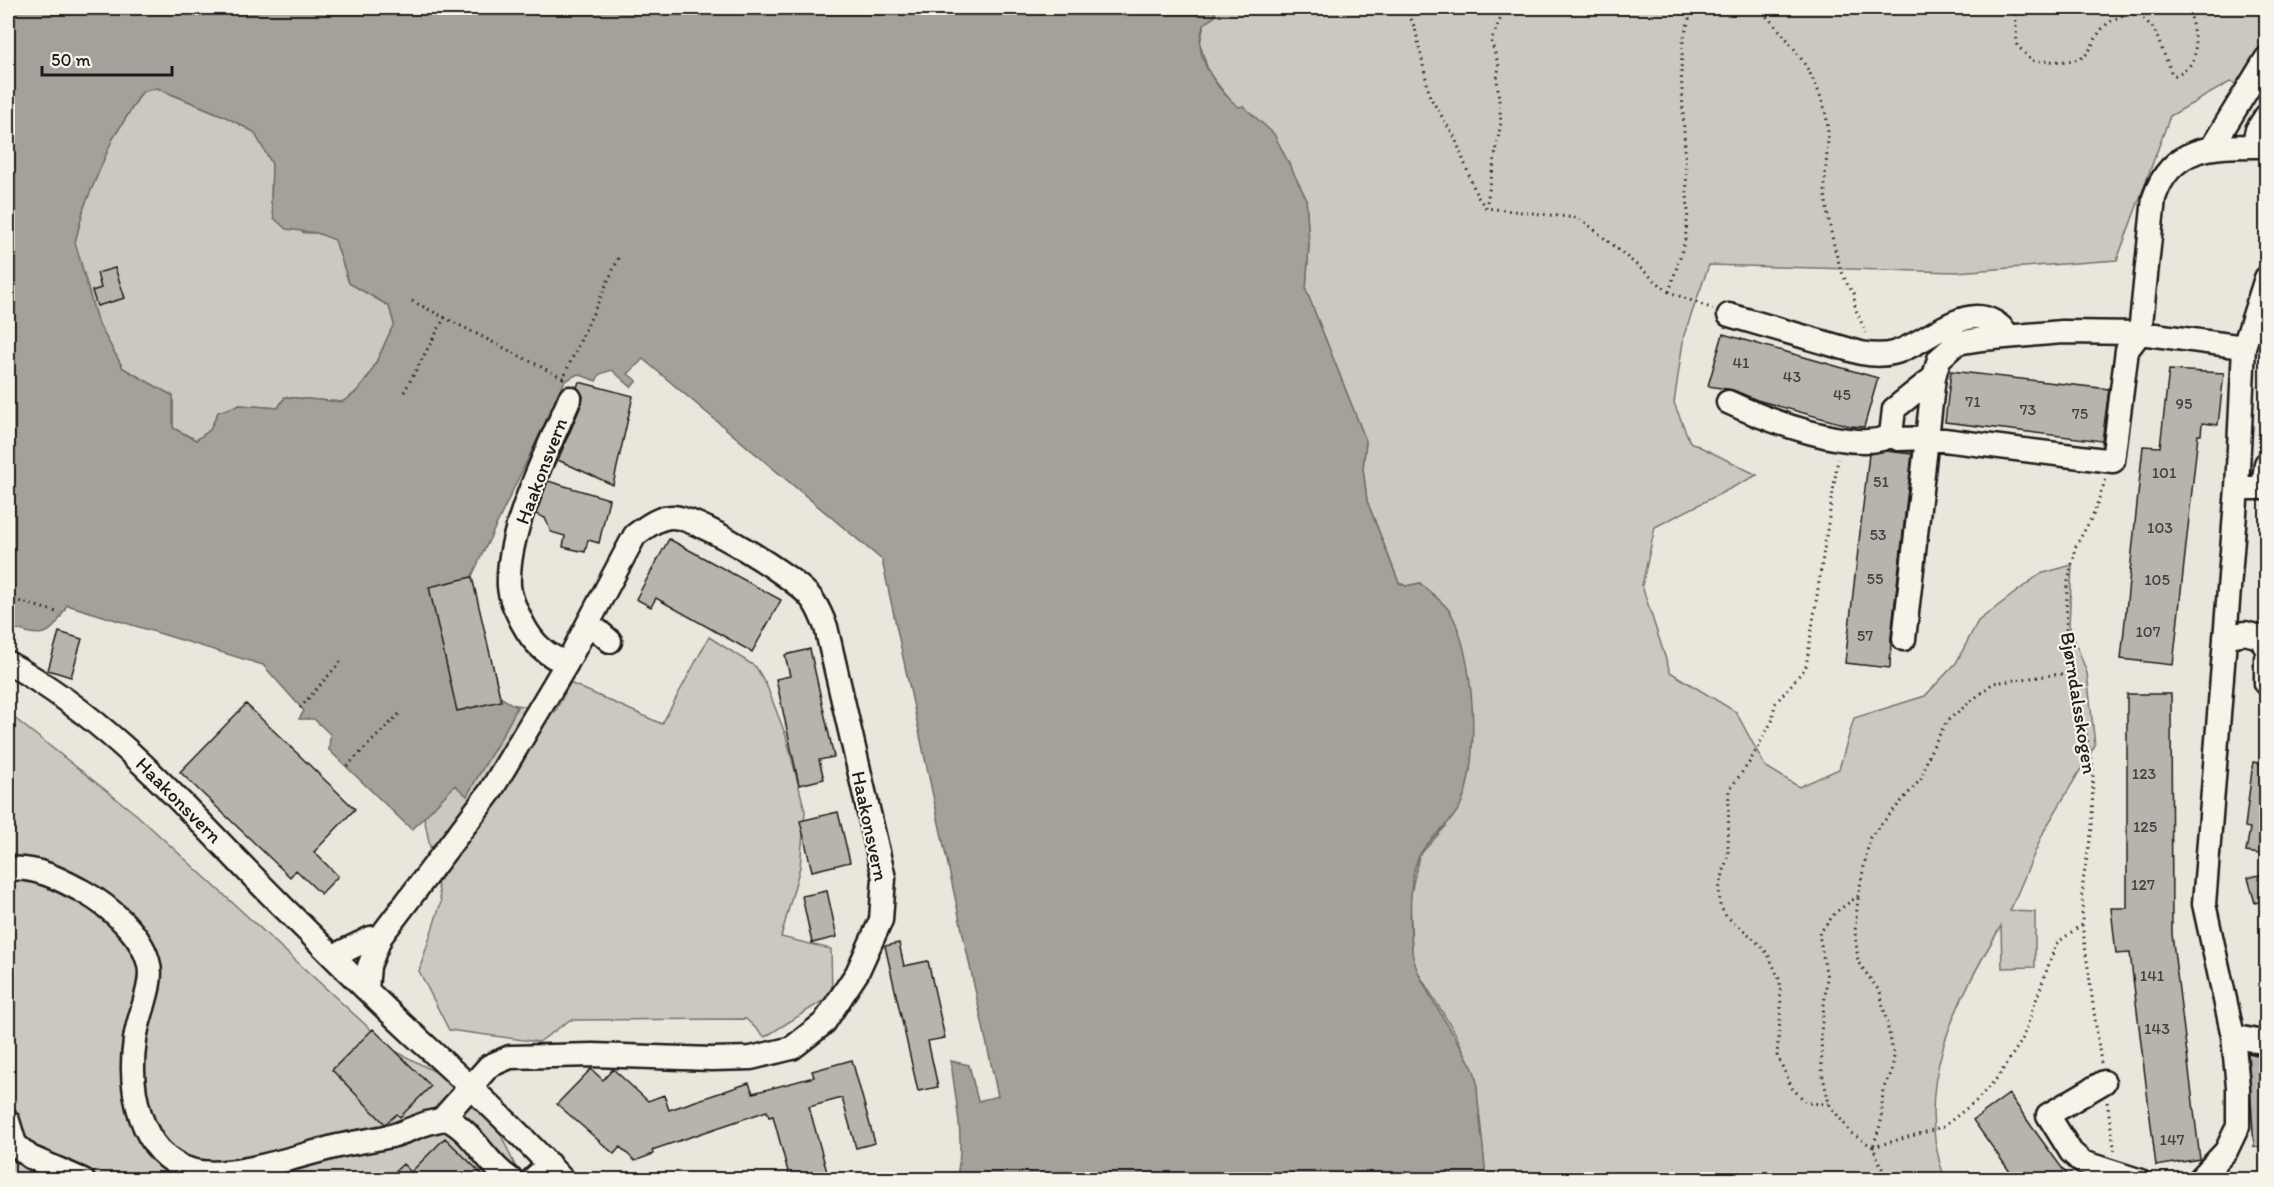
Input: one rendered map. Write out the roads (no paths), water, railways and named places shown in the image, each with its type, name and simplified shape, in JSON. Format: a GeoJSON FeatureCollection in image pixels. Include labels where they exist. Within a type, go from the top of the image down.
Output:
{"type":"FeatureCollection","features":[{"type":"Feature","properties":{"kind":"street"},"geometry":{"type":"LineString","coordinates":[[2212,147],[2266,59]]}},
{"type":"Feature","properties":{"kind":"street"},"geometry":{"type":"LineString","coordinates":[[1891,435],[1898,439],[1928,438],[2112,460],[2127,350],[2140,333],[2154,198],[2161,177],[2176,162],[2212,147],[2260,146],[2257,130],[2266,116]]}},
{"type":"Feature","properties":{"kind":"street"},"geometry":{"type":"LineString","coordinates":[[2199,1179],[2226,1151],[2238,1126],[2238,1087],[2233,1036],[2204,904],[2237,488],[2244,347],[2266,278]]}},
{"type":"Feature","properties":{"kind":"street"},"geometry":{"type":"LineString","coordinates":[[1729,315],[1861,353],[1879,356],[1895,353],[1967,318],[1991,319],[2009,336]]}},
{"type":"Feature","properties":{"kind":"street"},"geometry":{"type":"LineString","coordinates":[[1904,639],[1934,377],[1939,359],[1958,343],[2062,332],[2140,333],[2244,347]]}},
{"type":"Feature","properties":{"kind":"street"},"geometry":{"type":"LineString","coordinates":[[1891,435],[1894,410],[1934,377]]}},
{"type":"Feature","properties":{"kind":"street","name":"Haakonsvern"},"geometry":{"type":"LineString","coordinates":[[567,663],[540,649],[527,631],[511,601],[509,563],[536,477],[570,398]]}},
{"type":"Feature","properties":{"kind":"street"},"geometry":{"type":"LineString","coordinates":[[1728,402],[1757,416],[1823,436],[1881,441],[1891,435]]}},
{"type":"Feature","properties":{"kind":"street"},"geometry":{"type":"LineString","coordinates":[[2237,488],[2263,488],[2266,464]]}},
{"type":"Feature","properties":{"kind":"street","name":"Haakonsvern"},"geometry":{"type":"LineString","coordinates":[[8,869],[29,869],[46,874],[93,897],[107,907],[142,948],[150,968],[135,1039],[137,1108],[152,1140],[162,1152],[198,1176],[274,1163],[392,1135],[442,1119],[489,1066],[510,1057],[593,1055],[722,1059],[751,1058],[792,1048],[824,1023],[856,973],[881,920],[884,878],[876,833],[833,666],[826,627],[811,597],[770,566],[706,528],[672,517],[653,522],[635,535],[567,663],[490,792],[381,936],[369,966],[367,989]]}},
{"type":"Feature","properties":{"kind":"street"},"geometry":{"type":"LineString","coordinates":[[589,622],[610,641]]}},
{"type":"Feature","properties":{"kind":"street"},"geometry":{"type":"LineString","coordinates":[[2225,637],[2245,633],[2260,637],[2266,648]]}},
{"type":"Feature","properties":{"kind":"street"},"geometry":{"type":"LineString","coordinates":[[2266,658],[2266,683]]}},
{"type":"Feature","properties":{"kind":"street","name":"Haakonsvern"},"geometry":{"type":"LineString","coordinates":[[8,663],[45,683],[93,718],[131,752],[367,989],[472,1086],[556,1172],[532,1179]]}},
{"type":"Feature","properties":{"kind":"street"},"geometry":{"type":"LineString","coordinates":[[334,956],[371,938],[381,936]]}},
{"type":"Feature","properties":{"kind":"street"},"geometry":{"type":"LineString","coordinates":[[2233,1036],[2266,1043]]}},
{"type":"Feature","properties":{"kind":"street"},"geometry":{"type":"LineString","coordinates":[[2104,1082],[2048,1115],[2071,1152],[2082,1162],[2128,1176]]}},
{"type":"Feature","properties":{"kind":"street"},"geometry":{"type":"LineString","coordinates":[[442,1119],[452,1121],[468,1135],[484,1155],[512,1179]]}},
{"type":"Feature","properties":{"kind":"street"},"geometry":{"type":"LineString","coordinates":[[8,1121],[15,1144],[30,1156],[83,1179]]}}]}
